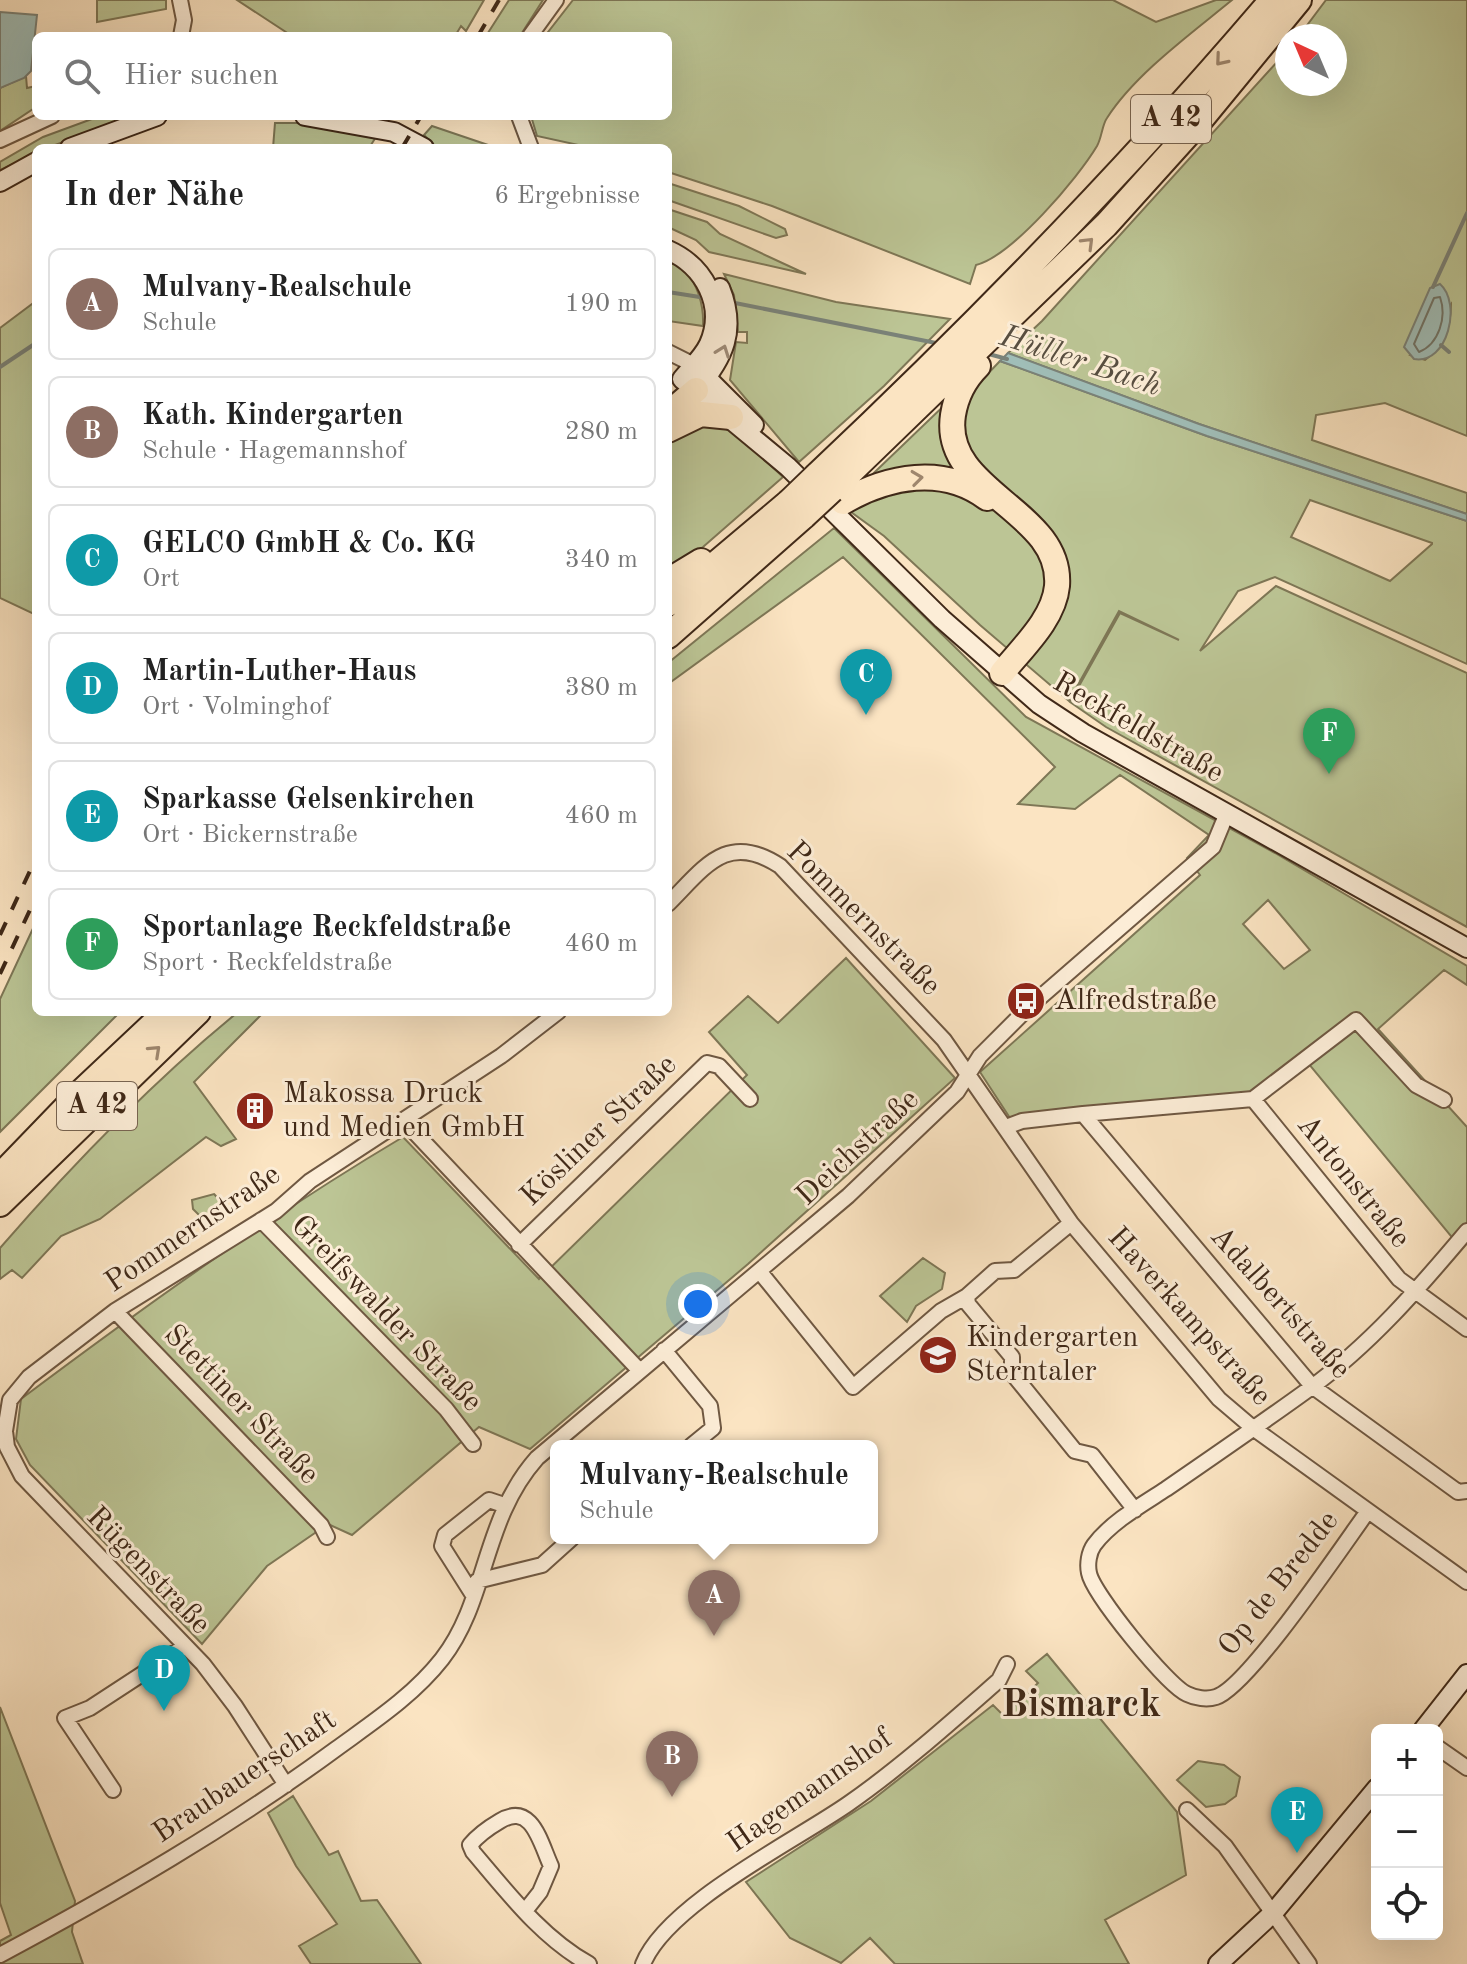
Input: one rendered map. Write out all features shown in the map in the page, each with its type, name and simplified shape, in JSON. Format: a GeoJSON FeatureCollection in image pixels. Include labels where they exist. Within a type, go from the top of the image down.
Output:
{"type":"FeatureCollection","features":[{"type":"Feature","properties":{"kind":"highway","name":"A 42"},"geometry":{"type":"LineString","coordinates":[[672,633],[831,489],[958,366],[1009,292],[1175,115],[1272,0]]}},
{"type":"Feature","properties":{"kind":"highway","name":"A 42"},"geometry":{"type":"LineString","coordinates":[[958,366],[1004,338],[1005,326],[1106,225],[1198,123],[1299,0]]}},
{"type":"Feature","properties":{"kind":"highway"},"geometry":{"type":"LineString","coordinates":[[958,366],[952,423],[958,452],[982,484],[1037,534],[1053,557],[1056,570],[1057,586],[1045,617],[996,668]]}},
{"type":"Feature","properties":{"kind":"highway"},"geometry":{"type":"LineString","coordinates":[[672,406],[686,379]]}},
{"type":"Feature","properties":{"kind":"highway"},"geometry":{"type":"LineString","coordinates":[[672,428],[701,414],[731,417]]}},
{"type":"Feature","properties":{"kind":"highway"},"geometry":{"type":"LineString","coordinates":[[672,579],[802,514],[831,489],[914,477],[954,480],[986,498],[1032,541],[1048,569],[1046,597],[996,668]]}},
{"type":"Feature","properties":{"kind":"highway","name":"A 42"},"geometry":{"type":"LineString","coordinates":[[672,601],[802,514]]}},
{"type":"Feature","properties":{"kind":"highway","name":"A 42"},"geometry":{"type":"LineString","coordinates":[[0,1176],[80,1093],[162,1016]]}},
{"type":"Feature","properties":{"kind":"highway","name":"A 42"},"geometry":{"type":"LineString","coordinates":[[0,1204],[194,1016]]}},
{"type":"Feature","properties":{"kind":"street"},"geometry":{"type":"LineString","coordinates":[[180,0],[184,20],[182,32]]}},
{"type":"Feature","properties":{"kind":"street"},"geometry":{"type":"LineString","coordinates":[[533,32],[556,0]]}},
{"type":"Feature","properties":{"kind":"street"},"geometry":{"type":"LineString","coordinates":[[0,140],[43,120]]}},
{"type":"Feature","properties":{"kind":"street"},"geometry":{"type":"LineString","coordinates":[[81,144],[146,120]]}},
{"type":"Feature","properties":{"kind":"street"},"geometry":{"type":"LineString","coordinates":[[327,120],[394,132],[416,144]]}},
{"type":"Feature","properties":{"kind":"street"},"geometry":{"type":"LineString","coordinates":[[518,120],[522,144]]}},
{"type":"Feature","properties":{"kind":"street"},"geometry":{"type":"LineString","coordinates":[[520,120],[529,144]]}},
{"type":"Feature","properties":{"kind":"street"},"geometry":{"type":"LineString","coordinates":[[0,182],[32,164]]}},
{"type":"Feature","properties":{"kind":"street"},"geometry":{"type":"LineString","coordinates":[[672,243],[700,260],[711,280],[721,320],[723,354],[686,379]]}},
{"type":"Feature","properties":{"kind":"street"},"geometry":{"type":"LineString","coordinates":[[672,252],[711,280]]}},
{"type":"Feature","properties":{"kind":"street","name":"Reckfeldstraße"},"geometry":{"type":"LineString","coordinates":[[672,358],[686,379],[788,467],[996,668],[1083,733],[1467,948]]}},
{"type":"Feature","properties":{"kind":"street","name":"Reckfeldstraße"},"geometry":{"type":"LineString","coordinates":[[686,379],[746,415],[788,467]]}},
{"type":"Feature","properties":{"kind":"street","name":"Deichstraße"},"geometry":{"type":"LineString","coordinates":[[558,1440],[861,1184],[957,1092],[968,1073],[1041,996],[1213,847],[1227,813]]}},
{"type":"Feature","properties":{"kind":"street","name":"Pommernstraße"},"geometry":{"type":"LineString","coordinates":[[672,900],[718,857],[748,849],[765,856],[780,866],[924,1018],[968,1073]]}},
{"type":"Feature","properties":{"kind":"street","name":"Pommernstraße"},"geometry":{"type":"LineString","coordinates":[[19,1387],[115,1311],[261,1220],[310,1181],[513,1048],[553,1016]]}},
{"type":"Feature","properties":{"kind":"street"},"geometry":{"type":"LineString","coordinates":[[1006,1127],[1022,1121],[1083,1114],[1253,1099],[1356,1020],[1416,1085],[1444,1100]]}},
{"type":"Feature","properties":{"kind":"street","name":"Kösliner Straße"},"geometry":{"type":"LineString","coordinates":[[519,1245],[707,1063],[719,1066],[750,1099]]}},
{"type":"Feature","properties":{"kind":"street","name":"Haverkampstraße"},"geometry":{"type":"LineString","coordinates":[[968,1073],[1071,1223],[1219,1399],[1253,1428],[1467,1582]]}},
{"type":"Feature","properties":{"kind":"street","name":"Antonstraße"},"geometry":{"type":"LineString","coordinates":[[1253,1099],[1340,1210],[1416,1294],[1467,1329]]}},
{"type":"Feature","properties":{"kind":"street","name":"Adalbertstraße"},"geometry":{"type":"LineString","coordinates":[[1083,1114],[1312,1386],[1458,1492],[1467,1491]]}},
{"type":"Feature","properties":{"kind":"street"},"geometry":{"type":"LineString","coordinates":[[404,1121],[639,1370]]}},
{"type":"Feature","properties":{"kind":"street","name":"Greifswalder Straße"},"geometry":{"type":"LineString","coordinates":[[261,1220],[446,1409],[473,1444]]}},
{"type":"Feature","properties":{"kind":"street","name":"Haverkampstraße"},"geometry":{"type":"LineString","coordinates":[[760,1272],[853,1387],[941,1311],[967,1296],[995,1271],[1014,1270],[1071,1223]]}},
{"type":"Feature","properties":{"kind":"street","name":"Antonstraße"},"geometry":{"type":"LineString","coordinates":[[1253,1428],[1312,1386],[1416,1294],[1467,1231]]}},
{"type":"Feature","properties":{"kind":"street"},"geometry":{"type":"LineString","coordinates":[[967,1296],[968,1304],[1012,1357],[1012,1373],[1075,1451],[1092,1455],[1135,1510]]}},
{"type":"Feature","properties":{"kind":"street","name":"Stettiner Straße"},"geometry":{"type":"LineString","coordinates":[[115,1311],[321,1525],[327,1537]]}},
{"type":"Feature","properties":{"kind":"street"},"geometry":{"type":"LineString","coordinates":[[664,1350],[710,1406],[713,1428],[698,1440]]}},
{"type":"Feature","properties":{"kind":"street","name":"Rügenstraße"},"geometry":{"type":"LineString","coordinates":[[19,1387],[10,1400],[5,1431],[7,1447],[22,1476],[219,1684],[286,1785]]}},
{"type":"Feature","properties":{"kind":"street","name":"Op de Bredde"},"geometry":{"type":"LineString","coordinates":[[1253,1428],[1135,1510],[1095,1544],[1088,1559],[1088,1573],[1110,1610],[1184,1694],[1202,1699],[1218,1697],[1234,1684],[1276,1637],[1368,1511]]}},
{"type":"Feature","properties":{"kind":"street","name":"Deichstraße"},"geometry":{"type":"LineString","coordinates":[[475,1588],[504,1505],[537,1458],[550,1447]]}},
{"type":"Feature","properties":{"kind":"street"},"geometry":{"type":"LineString","coordinates":[[504,1505],[489,1500],[445,1535],[442,1546],[475,1588],[542,1565],[565,1544]]}},
{"type":"Feature","properties":{"kind":"street","name":"Braubauerschaft"},"geometry":{"type":"LineString","coordinates":[[0,1955],[130,1883],[286,1785],[419,1686],[443,1657],[475,1588]]}},
{"type":"Feature","properties":{"kind":"street"},"geometry":{"type":"LineString","coordinates":[[113,1790],[65,1718],[90,1708],[185,1646]]}},
{"type":"Feature","properties":{"kind":"street","name":"Hagemannshof"},"geometry":{"type":"LineString","coordinates":[[643,1964],[666,1933],[711,1893],[864,1792],[999,1680],[1007,1664]]}},
{"type":"Feature","properties":{"kind":"street"},"geometry":{"type":"LineString","coordinates":[[1428,1724],[1467,1674]]}},
{"type":"Feature","properties":{"kind":"street"},"geometry":{"type":"LineString","coordinates":[[1443,1751],[1467,1768]]}},
{"type":"Feature","properties":{"kind":"street"},"geometry":{"type":"LineString","coordinates":[[1218,1964],[1274,1912],[1371,1795]]}},
{"type":"Feature","properties":{"kind":"street"},"geometry":{"type":"LineString","coordinates":[[1187,1810],[1225,1846],[1309,1964]]}},
{"type":"Feature","properties":{"kind":"street"},"geometry":{"type":"LineString","coordinates":[[525,1911],[540,1892],[551,1866],[530,1820],[521,1814],[512,1814],[479,1834],[470,1845],[525,1911],[562,1947],[589,1964]]}},
{"type":"Feature","properties":{"kind":"green space"},"geometry":{"type":"Polygon","coordinates":[[[97,0],[166,0],[166,9],[97,22],[97,0]]]}},
{"type":"Feature","properties":{"kind":"green space"},"geometry":{"type":"Polygon","coordinates":[[[237,0],[484,0],[466,31],[461,26],[457,32],[286,32],[237,0]]]}},
{"type":"Feature","properties":{"kind":"green space"},"geometry":{"type":"Polygon","coordinates":[[[509,0],[543,0],[523,32],[489,32],[509,0]]]}},
{"type":"Feature","properties":{"kind":"green space"},"geometry":{"type":"Polygon","coordinates":[[[573,0],[1113,0],[1156,22],[1216,0],[1232,0],[1165,55],[1133,86],[1107,118],[1097,146],[1075,177],[1025,232],[991,259],[976,265],[970,284],[772,206],[672,173],[672,144],[574,144],[537,136],[532,120],[672,120],[672,32],[548,32],[573,0]]]}},
{"type":"Feature","properties":{"kind":"green space"},"geometry":{"type":"Polygon","coordinates":[[[1326,0],[1467,0],[1467,436],[1385,403],[1316,415],[1312,440],[1467,493],[1467,514],[1199,424],[1008,353],[1042,321],[1275,64],[1275,96],[1347,96],[1347,24],[1308,24],[1326,0]],[[1451,304],[1410,355],[1425,360],[1437,349],[1448,329],[1451,304]]]}},
{"type":"Feature","properties":{"kind":"green space"},"geometry":{"type":"Polygon","coordinates":[[[26,76],[27,88],[32,87],[32,110],[0,131],[0,88],[26,76]]]}},
{"type":"Feature","properties":{"kind":"green space"},"geometry":{"type":"Polygon","coordinates":[[[89,120],[123,120],[58,144],[32,144],[32,155],[0,170],[0,162],[43,137],[89,120]]]}},
{"type":"Feature","properties":{"kind":"green space"},"geometry":{"type":"Polygon","coordinates":[[[275,123],[314,123],[376,137],[372,144],[273,144],[275,123]]]}},
{"type":"Feature","properties":{"kind":"green space"},"geometry":{"type":"Polygon","coordinates":[[[432,126],[485,144],[433,144],[424,135],[432,126]]]}},
{"type":"Feature","properties":{"kind":"green space"},"geometry":{"type":"Polygon","coordinates":[[[672,184],[739,206],[785,229],[787,235],[776,238],[672,201],[672,184]]]}},
{"type":"Feature","properties":{"kind":"green space"},"geometry":{"type":"Polygon","coordinates":[[[672,210],[707,222],[720,234],[806,274],[709,252],[696,240],[672,229],[672,210]]]}},
{"type":"Feature","properties":{"kind":"green space"},"geometry":{"type":"Polygon","coordinates":[[[672,264],[683,266],[699,294],[703,326],[672,322],[672,264]]]}},
{"type":"Feature","properties":{"kind":"green space"},"geometry":{"type":"Polygon","coordinates":[[[724,274],[836,302],[950,319],[884,386],[799,462],[730,380],[736,342],[747,343],[747,332],[738,332],[734,295],[724,274]]]}},
{"type":"Feature","properties":{"kind":"green space"},"geometry":{"type":"Polygon","coordinates":[[[32,304],[32,613],[0,598],[0,328],[32,304]]]}},
{"type":"Feature","properties":{"kind":"green space"},"geometry":{"type":"Polygon","coordinates":[[[1000,361],[1207,436],[1467,521],[1467,664],[1275,577],[1238,591],[1200,651],[1276,586],[1467,673],[1467,927],[1106,727],[1070,702],[1120,613],[1179,640],[1119,611],[1069,701],[980,625],[884,536],[851,512],[855,491],[954,396],[981,381],[1000,361]],[[1310,500],[1291,537],[1390,581],[1432,543],[1310,500]]]}},
{"type":"Feature","properties":{"kind":"green space"},"geometry":{"type":"Polygon","coordinates":[[[696,422],[734,431],[783,477],[703,547],[672,566],[672,436],[696,422]]]}},
{"type":"Feature","properties":{"kind":"green space"},"geometry":{"type":"Polygon","coordinates":[[[834,528],[1026,717],[1275,853],[1467,966],[1467,985],[1444,970],[1378,1029],[1467,1127],[1467,1226],[1455,1241],[1304,1058],[1255,1092],[1010,1118],[980,1072],[1200,875],[1187,858],[1209,835],[1120,775],[1075,809],[1018,804],[1055,767],[843,557],[672,681],[672,660],[834,528]],[[1268,900],[1243,924],[1284,969],[1310,950],[1268,900]]]}},
{"type":"Feature","properties":{"kind":"green space"},"geometry":{"type":"Polygon","coordinates":[[[32,931],[32,1016],[116,1016],[0,1132],[0,999],[32,931]]]}},
{"type":"Feature","properties":{"kind":"green space"},"geometry":{"type":"Polygon","coordinates":[[[846,958],[955,1078],[748,1264],[530,1449],[479,1427],[352,1535],[328,1524],[267,1566],[202,1644],[30,1465],[16,1439],[21,1399],[209,1263],[403,1137],[539,1279],[747,1075],[709,1032],[748,996],[778,1023],[846,958]]]}},
{"type":"Feature","properties":{"kind":"green space"},"geometry":{"type":"Polygon","coordinates":[[[233,1016],[260,1016],[194,1082],[236,1139],[221,1146],[206,1137],[100,1219],[61,1236],[22,1278],[12,1270],[0,1279],[0,1248],[84,1155],[233,1016]]]}},
{"type":"Feature","properties":{"kind":"green space"},"geometry":{"type":"Polygon","coordinates":[[[214,1194],[226,1207],[220,1217],[202,1218],[193,1209],[192,1200],[214,1194]]]}},
{"type":"Feature","properties":{"kind":"green space"},"geometry":{"type":"Polygon","coordinates":[[[923,1258],[945,1273],[942,1289],[916,1306],[907,1322],[880,1296],[923,1258]]]}},
{"type":"Feature","properties":{"kind":"green space"},"geometry":{"type":"Polygon","coordinates":[[[1047,1654],[1177,1812],[1186,1875],[1105,1920],[1129,1964],[895,1964],[870,1938],[841,1963],[790,1938],[746,1882],[871,1801],[993,1705],[1004,1716],[1038,1683],[1026,1671],[1047,1654]]]}},
{"type":"Feature","properties":{"kind":"green space"},"geometry":{"type":"Polygon","coordinates":[[[0,1707],[75,1901],[72,1932],[83,1964],[0,1964],[0,1941],[11,1935],[0,1903],[0,1707]]]}},
{"type":"Feature","properties":{"kind":"green space"},"geometry":{"type":"Polygon","coordinates":[[[1198,1761],[1224,1765],[1240,1777],[1236,1796],[1225,1804],[1206,1807],[1177,1780],[1198,1761]]]}},
{"type":"Feature","properties":{"kind":"green space"},"geometry":{"type":"Polygon","coordinates":[[[293,1796],[329,1855],[338,1851],[361,1901],[377,1900],[421,1964],[311,1964],[299,1946],[337,1924],[296,1866],[268,1813],[293,1796]]]}},
{"type":"Feature","properties":{"kind":"water"},"geometry":{"type":"Polygon","coordinates":[[[0,12],[37,15],[35,32],[32,32],[31,71],[24,78],[0,88],[0,12]]]}},
{"type":"Feature","properties":{"kind":"water"},"geometry":{"type":"Polygon","coordinates":[[[1440,284],[1447,293],[1450,305],[1448,331],[1436,352],[1426,358],[1414,359],[1404,347],[1430,288],[1440,284]]]}},
{"type":"Feature","properties":{"kind":"water"},"geometry":{"type":"Polygon","coordinates":[[[1008,353],[1199,424],[1467,514],[1467,521],[1207,436],[1000,361],[1008,353]]]}},
{"type":"Feature","properties":{"kind":"waterway"},"geometry":{"type":"LineString","coordinates":[[1433,287],[1467,213]]}},
{"type":"Feature","properties":{"kind":"waterway","name":"Hüller Bach"},"geometry":{"type":"LineString","coordinates":[[672,293],[706,298]]}},
{"type":"Feature","properties":{"kind":"waterway","name":"Hüller Bach"},"geometry":{"type":"LineString","coordinates":[[730,302],[941,344]]}},
{"type":"Feature","properties":{"kind":"waterway"},"geometry":{"type":"LineString","coordinates":[[1441,345],[1449,352]]}},
{"type":"Feature","properties":{"kind":"waterway","name":"Hüller Bach"},"geometry":{"type":"LineString","coordinates":[[0,367],[32,346]]}},
{"type":"Feature","properties":{"kind":"waterway","name":"Hüller Bach"},"geometry":{"type":"LineString","coordinates":[[985,353],[1007,359]]}},
{"type":"Feature","properties":{"kind":"railway"},"geometry":{"type":"LineString","coordinates":[[480,32],[499,0]]}},
{"type":"Feature","properties":{"kind":"railway"},"geometry":{"type":"LineString","coordinates":[[404,144],[419,120]]}},
{"type":"Feature","properties":{"kind":"railway"},"geometry":{"type":"LineString","coordinates":[[0,935],[32,867]]}},
{"type":"Feature","properties":{"kind":"railway"},"geometry":{"type":"LineString","coordinates":[[0,974],[32,906]]}},
{"type":"Feature","properties":{"kind":"place","name":"GELCO GmbH & Co. KG"},"geometry":{"type":"Point","coordinates":[866,715]}},
{"type":"Feature","properties":{"kind":"place","name":"Sportanlage Reckfeldstraße"},"geometry":{"type":"Point","coordinates":[1329,774]}},
{"type":"Feature","properties":{"kind":"place","name":"Alfredstraße"},"geometry":{"type":"Point","coordinates":[1026,1001]}},
{"type":"Feature","properties":{"kind":"place","name":"Makossa Druck und Medien GmbH"},"geometry":{"type":"Point","coordinates":[255,1111]}},
{"type":"Feature","properties":{"kind":"place","name":"Kindergarten Sterntaler"},"geometry":{"type":"Point","coordinates":[938,1355]}},
{"type":"Feature","properties":{"kind":"place","name":"Mulvany-Realschule"},"geometry":{"type":"Point","coordinates":[714,1636]}},
{"type":"Feature","properties":{"kind":"place","name":"Martin-Luther-Haus"},"geometry":{"type":"Point","coordinates":[164,1711]}},
{"type":"Feature","properties":{"kind":"place","name":"Kath. Kindergarten"},"geometry":{"type":"Point","coordinates":[672,1797]}},
{"type":"Feature","properties":{"kind":"place","name":"Sparkasse Gelsenkirchen"},"geometry":{"type":"Point","coordinates":[1297,1853]}},
{"type":"Feature","properties":{"kind":"district","name":"Bismarck"},"geometry":{"type":"Point","coordinates":[1081,1706]}}]}
